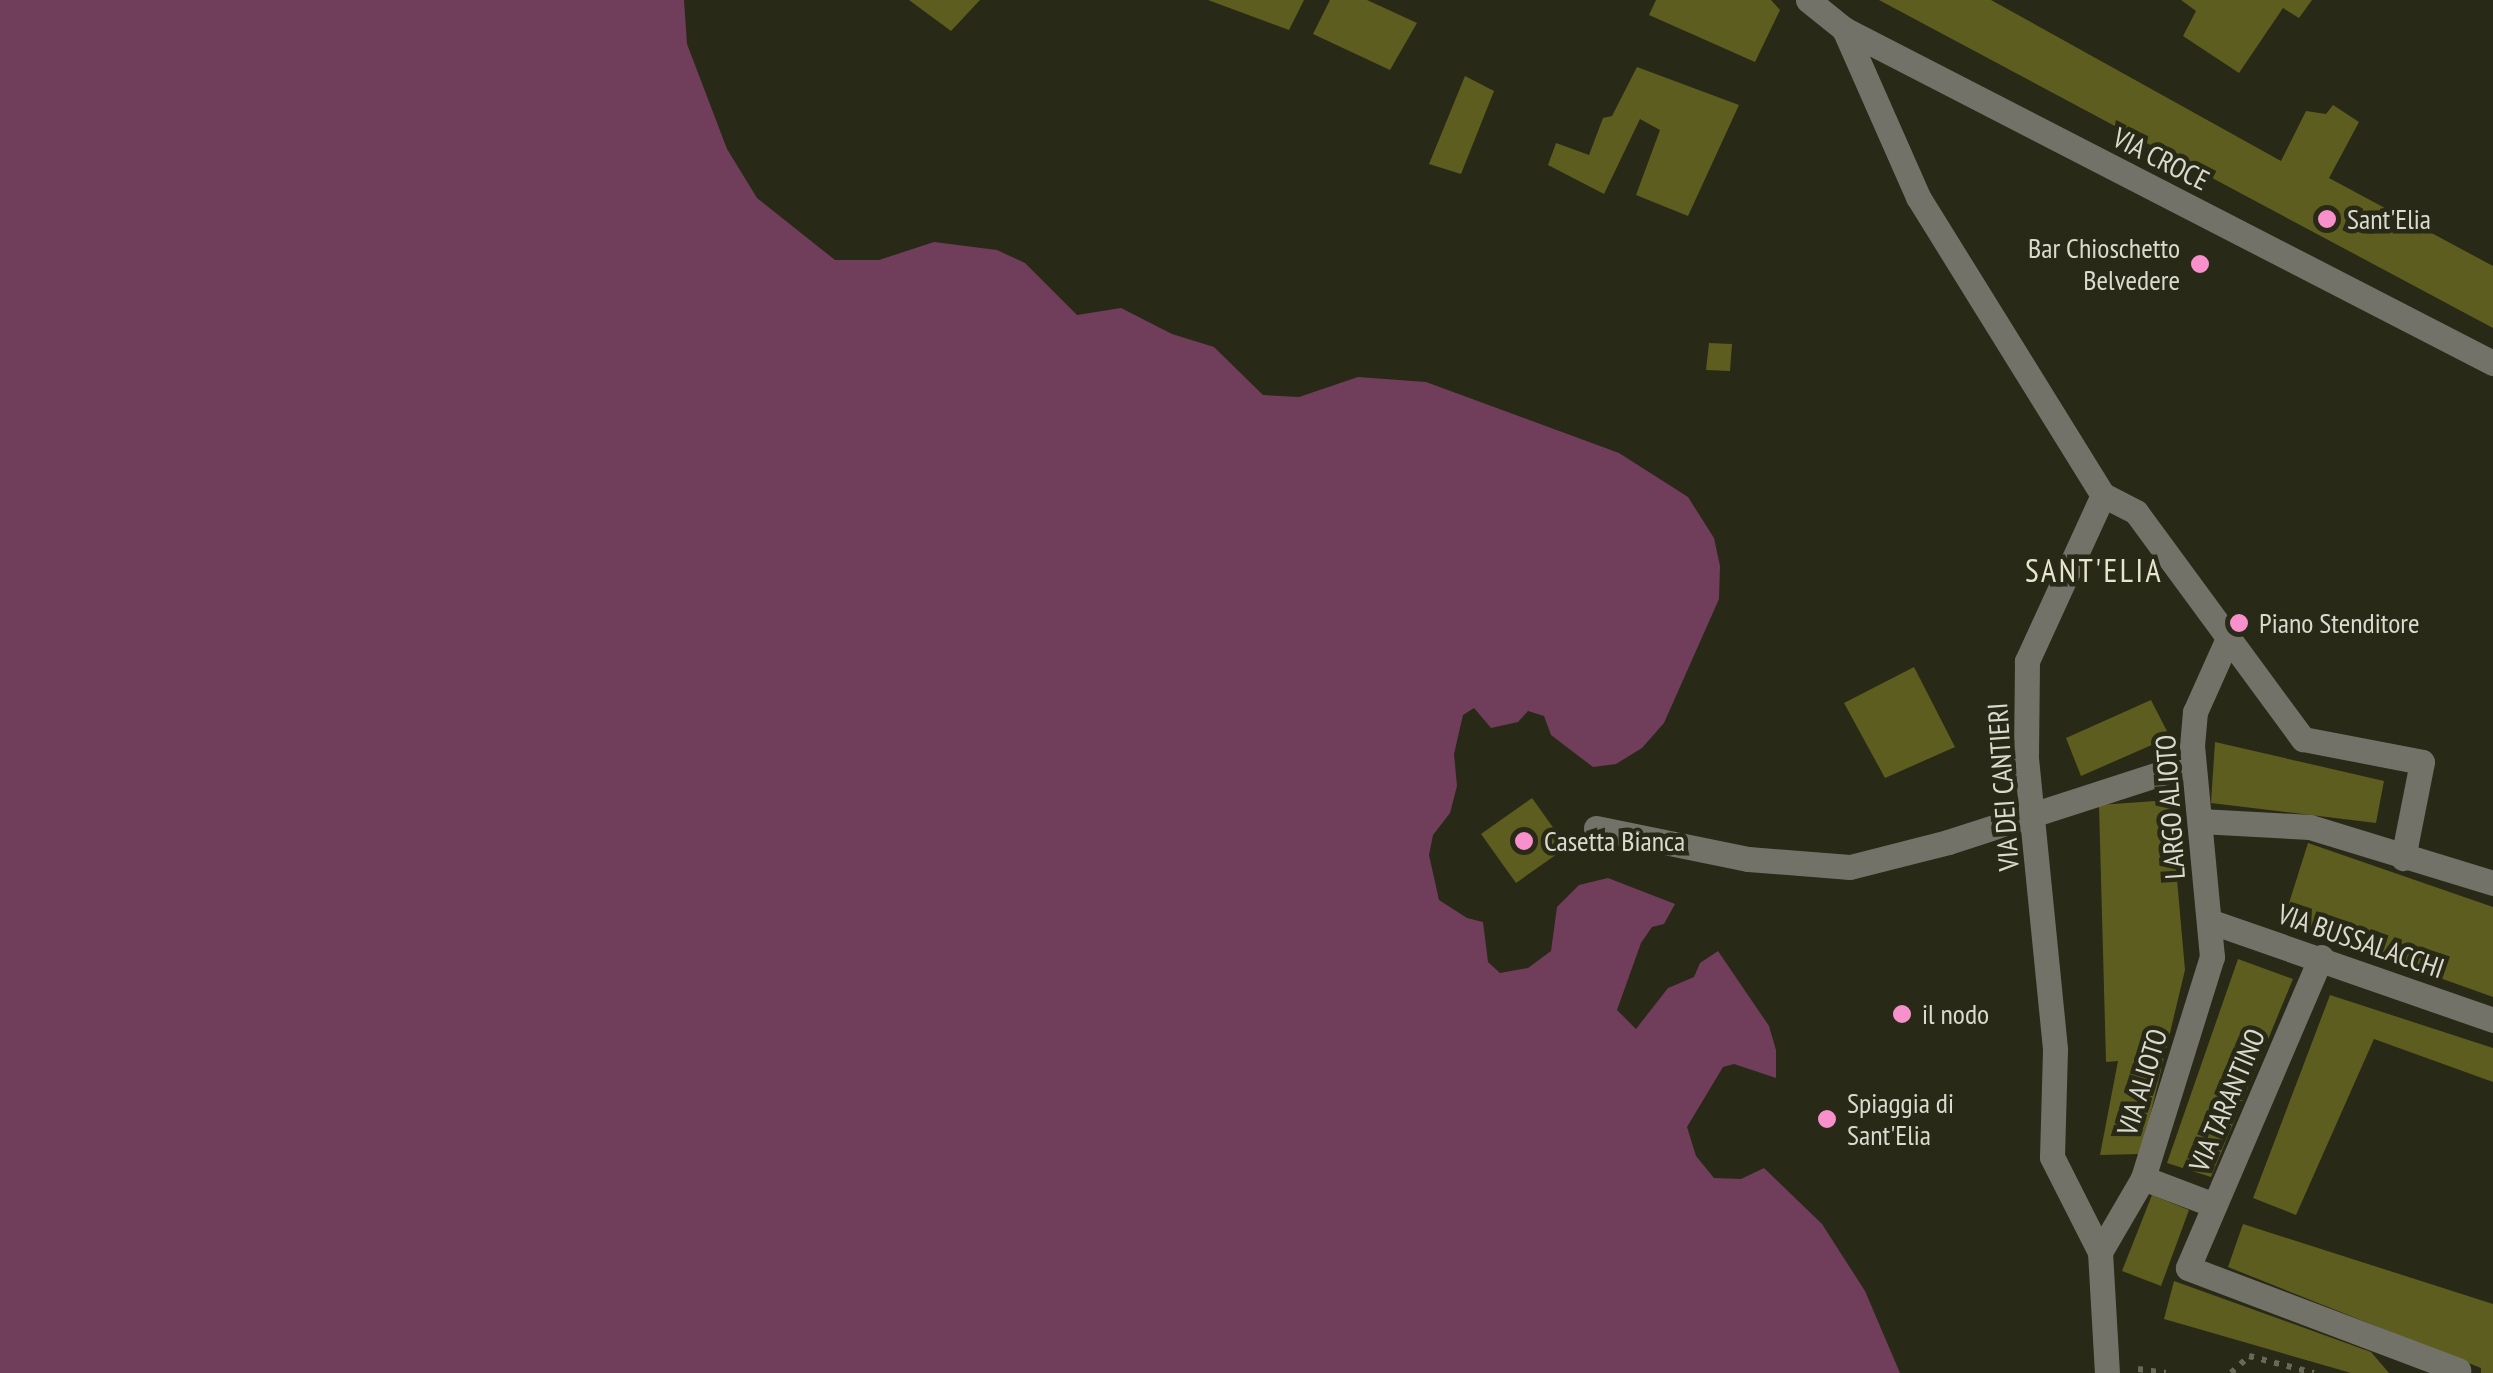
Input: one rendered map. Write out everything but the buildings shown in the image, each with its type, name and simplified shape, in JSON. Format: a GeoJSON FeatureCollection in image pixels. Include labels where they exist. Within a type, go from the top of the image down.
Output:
{"type":"FeatureCollection","features":[{"type":"Feature","properties":{"kind":"street","name":"VIA CROCE"},"geometry":{"type":"LineString","coordinates":[[1820,5],[1844,29],[2493,363]]}},
{"type":"Feature","properties":{"kind":"street"},"geometry":{"type":"LineString","coordinates":[[1844,29],[1918,197],[2103,495],[2136,512],[2303,739],[2422,762],[2403,858]]}},
{"type":"Feature","properties":{"kind":"street","name":"VIA DEI CANTIERI"},"geometry":{"type":"LineString","coordinates":[[2103,495],[2027,661],[2026,758],[2055,1050],[2052,1157],[2100,1252],[2107,1373]]}},
{"type":"Feature","properties":{"kind":"street","name":"LARGO ALIOTO"},"geometry":{"type":"LineString","coordinates":[[2208,921],[2192,763],[2195,712],[2230,636]]}},
{"type":"Feature","properties":{"kind":"street"},"geometry":{"type":"LineString","coordinates":[[1596,828],[1748,859],[1850,867],[2033,815],[2192,763]]}},
{"type":"Feature","properties":{"kind":"street"},"geometry":{"type":"LineString","coordinates":[[2200,820],[2310,827],[2493,882]]}},
{"type":"Feature","properties":{"kind":"street","name":"VIA ALIOTO"},"geometry":{"type":"LineString","coordinates":[[2100,1252],[2143,1178],[2212,957],[2208,921]]}},
{"type":"Feature","properties":{"kind":"street","name":"VIA BUSSALACCHI"},"geometry":{"type":"LineString","coordinates":[[2208,921],[2322,956],[2493,1020]]}},
{"type":"Feature","properties":{"kind":"street","name":"VIA TARANTINO"},"geometry":{"type":"LineString","coordinates":[[2322,956],[2188,1268],[2458,1370]]}},
{"type":"Feature","properties":{"kind":"street"},"geometry":{"type":"LineString","coordinates":[[2143,1178],[2214,1205]]}},
{"type":"Feature","properties":{"kind":"path"},"geometry":{"type":"LineString","coordinates":[[2231,1373],[2248,1356],[2314,1373]]}},
{"type":"Feature","properties":{"kind":"shaded area"},"geometry":{"type":"Polygon","coordinates":[[[0,0],[684,0],[687,44],[727,149],[757,198],[835,260],[879,260],[934,242],[997,250],[1025,263],[1077,315],[1121,308],[1172,334],[1214,347],[1263,395],[1299,397],[1358,377],[1426,382],[1619,453],[1688,497],[1714,538],[1720,566],[1719,599],[1664,723],[1642,748],[1616,764],[1593,767],[1551,735],[1544,716],[1528,711],[1518,722],[1491,728],[1474,708],[1463,715],[1454,754],[1457,786],[1450,813],[1433,835],[1429,855],[1439,900],[1467,918],[1483,922],[1488,962],[1500,973],[1528,968],[1551,951],[1557,907],[1579,885],[1608,878],[1675,904],[1664,924],[1652,927],[1641,943],[1617,1010],[1636,1029],[1668,988],[1694,977],[1700,963],[1718,951],[1769,1026],[1776,1050],[1776,1078],[1734,1064],[1723,1067],[1687,1127],[1696,1156],[1714,1178],[1741,1179],[1764,1168],[1822,1224],[1865,1291],[1900,1373],[0,1373],[0,0]]]}},
{"type":"Feature","properties":{"kind":"place","name":"Sant'Elia"},"geometry":{"type":"Point","coordinates":[2327,219]}},
{"type":"Feature","properties":{"kind":"place","name":"Bar Chioschetto Belvedere"},"geometry":{"type":"Point","coordinates":[2200,264]}},
{"type":"Feature","properties":{"kind":"place","name":"Piano Stenditore"},"geometry":{"type":"Point","coordinates":[2239,623]}},
{"type":"Feature","properties":{"kind":"place","name":"Casetta Bianca"},"geometry":{"type":"Point","coordinates":[1524,841]}},
{"type":"Feature","properties":{"kind":"place","name":"il nodo"},"geometry":{"type":"Point","coordinates":[1902,1014]}},
{"type":"Feature","properties":{"kind":"place","name":"Spiaggia di Sant'Elia"},"geometry":{"type":"Point","coordinates":[1827,1119]}},
{"type":"Feature","properties":{"kind":"district","name":"SANT'ELIA"},"geometry":{"type":"Point","coordinates":[2094,570]}}]}
